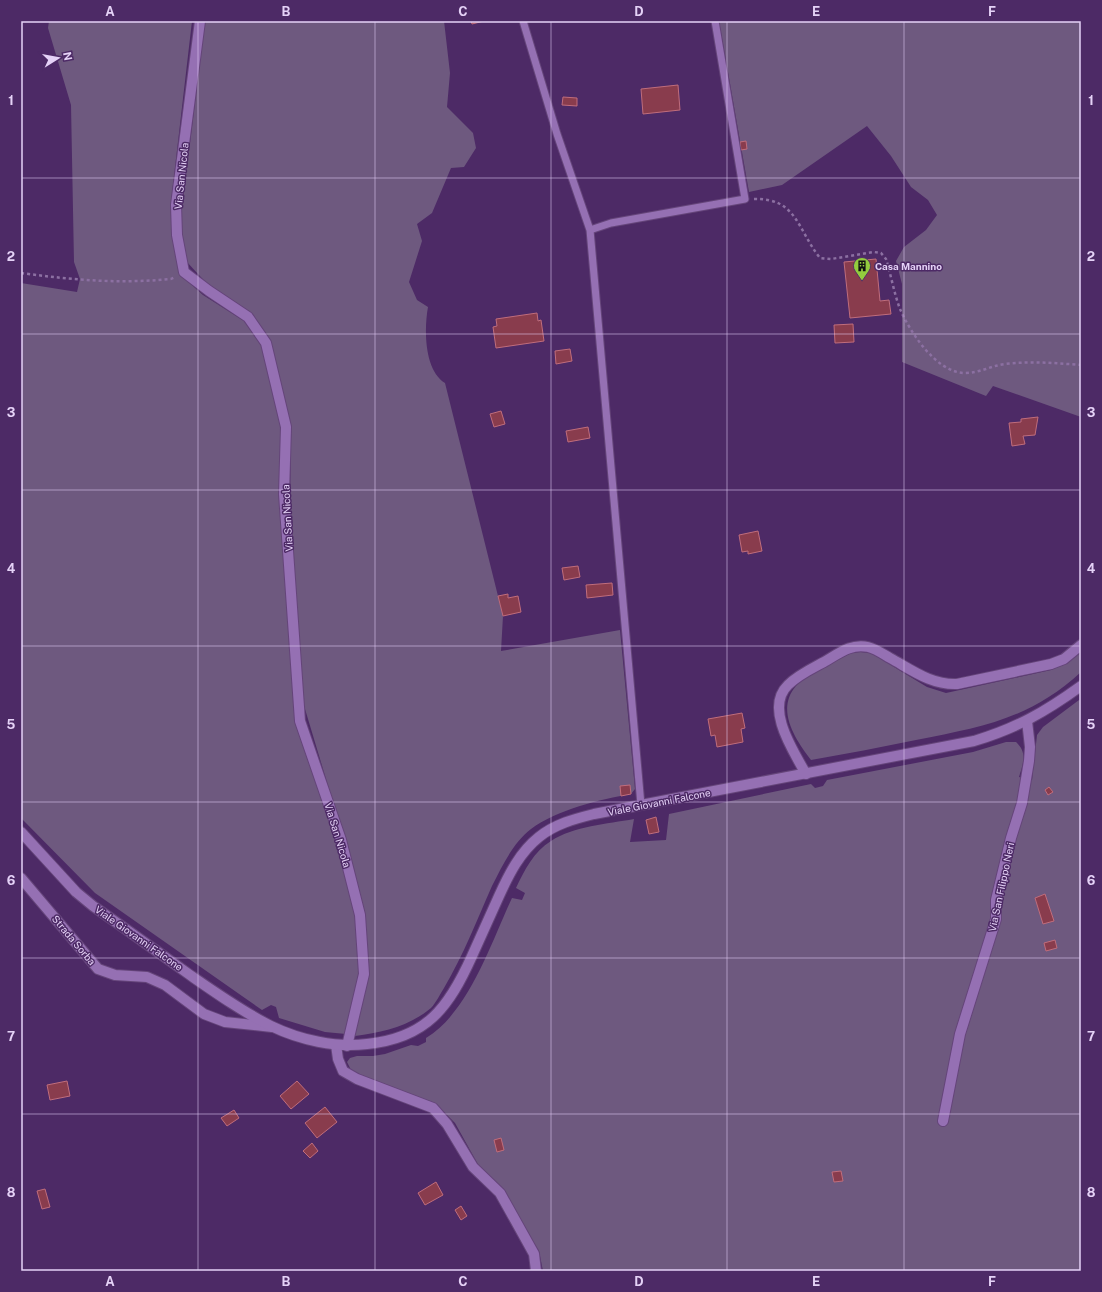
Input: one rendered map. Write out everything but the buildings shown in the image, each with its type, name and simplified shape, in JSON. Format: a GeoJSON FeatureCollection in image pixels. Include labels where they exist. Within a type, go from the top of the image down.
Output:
{"type":"FeatureCollection","features":[{"type":"Feature","properties":{"kind":"street","name":"Via San Nicola"},"geometry":{"type":"LineString","coordinates":[[200,21],[176,205],[177,235],[184,272],[209,292],[248,317],[266,343],[286,428],[284,494],[300,721],[341,840],[360,915],[364,974],[347,1046]]}},
{"type":"Feature","properties":{"kind":"street"},"geometry":{"type":"LineString","coordinates":[[806,774],[788,742],[778,706],[781,694],[787,686],[799,676],[849,648],[860,646],[877,650],[928,680],[943,685],[957,684],[1051,664],[1064,658],[1081,645]]}},
{"type":"Feature","properties":{"kind":"street","name":"Viale Giovanni Falcone"},"geometry":{"type":"LineString","coordinates":[[21,832],[76,892],[93,906],[229,1002],[272,1027],[295,1035],[336,1045],[347,1046],[375,1044],[407,1035],[420,1029],[441,1010],[461,980],[507,879],[518,860],[539,837],[550,829],[575,818],[974,741],[1027,721],[1042,713],[1081,686]]}},
{"type":"Feature","properties":{"kind":"street","name":"Via San Filippo Neri"},"geometry":{"type":"LineString","coordinates":[[943,1121],[960,1034],[996,919],[996,900],[1011,838],[1022,804],[1030,747],[1027,721]]}},
{"type":"Feature","properties":{"kind":"street","name":"Strada Sorba"},"geometry":{"type":"LineString","coordinates":[[21,878],[98,969],[115,975],[147,977],[165,984],[204,1014],[225,1022],[272,1027]]}},
{"type":"Feature","properties":{"kind":"street"},"geometry":{"type":"LineString","coordinates":[[336,1045],[338,1059],[343,1071],[357,1079],[433,1108],[446,1124],[473,1166],[500,1194],[534,1254],[536,1271]]}},
{"type":"Feature","properties":{"kind":"lane"},"geometry":{"type":"LineString","coordinates":[[524,21],[557,134],[590,230],[641,806]]}},
{"type":"Feature","properties":{"kind":"lane"},"geometry":{"type":"LineString","coordinates":[[590,230],[611,223],[745,199],[715,21]]}},
{"type":"Feature","properties":{"kind":"path"},"geometry":{"type":"LineString","coordinates":[[745,199],[768,199],[781,202],[790,211],[820,258],[831,259],[874,252],[881,253],[886,259],[900,308],[913,335],[934,359],[949,369],[962,373],[979,373],[1003,364],[1032,362],[1081,365]]}},
{"type":"Feature","properties":{"kind":"path"},"geometry":{"type":"LineString","coordinates":[[21,273],[73,280],[113,282],[171,279],[184,272]]}},
{"type":"Feature","properties":{"kind":"shaded area"},"geometry":{"type":"Polygon","coordinates":[[[49,21],[192,21],[171,202],[171,232],[178,267],[184,278],[203,295],[244,321],[263,348],[283,426],[297,723],[337,840],[356,915],[359,971],[346,1034],[325,1032],[279,1018],[276,1007],[271,1005],[262,1010],[95,893],[21,818],[21,283],[77,292],[80,279],[74,262],[71,105],[48,28],[49,21]]]}},
{"type":"Feature","properties":{"kind":"shaded area"},"geometry":{"type":"Polygon","coordinates":[[[205,21],[444,21],[450,73],[447,107],[473,133],[476,148],[464,167],[451,168],[432,213],[417,224],[422,241],[409,282],[417,300],[428,307],[426,337],[429,359],[438,377],[445,383],[503,616],[501,651],[620,630],[635,789],[631,794],[593,802],[553,816],[531,829],[508,855],[492,886],[470,938],[433,1006],[413,1020],[395,1028],[355,1036],[368,972],[344,839],[302,699],[290,508],[291,426],[266,334],[248,312],[208,285],[187,262],[180,224],[205,21]]]}},
{"type":"Feature","properties":{"kind":"shaded area"},"geometry":{"type":"Polygon","coordinates":[[[719,21],[1081,21],[1081,417],[993,386],[986,396],[902,362],[902,284],[896,261],[904,247],[926,230],[937,215],[928,200],[911,187],[891,156],[867,126],[782,185],[749,192],[719,21]]]}},
{"type":"Feature","properties":{"kind":"shaded area"},"geometry":{"type":"Polygon","coordinates":[[[1081,652],[1081,672],[1043,701],[1004,719],[962,730],[811,760],[799,743],[790,724],[787,705],[790,695],[796,686],[814,673],[851,653],[871,653],[927,687],[946,693],[1051,670],[1065,664],[1081,652]]]}},
{"type":"Feature","properties":{"kind":"shaded area"},"geometry":{"type":"Polygon","coordinates":[[[1079,700],[1081,702],[1081,1271],[543,1271],[539,1251],[503,1193],[480,1168],[455,1123],[437,1105],[359,1075],[351,1070],[347,1062],[350,1058],[385,1054],[411,1045],[418,1046],[426,1042],[426,1038],[441,1026],[455,1011],[467,994],[477,975],[512,898],[522,900],[525,893],[516,888],[526,868],[539,850],[560,836],[591,826],[634,819],[630,842],[666,840],[669,814],[811,784],[815,788],[823,786],[827,780],[973,752],[1006,742],[1016,742],[1020,746],[1024,759],[1019,777],[1032,780],[1037,735],[1043,727],[1079,700]]]}},
{"type":"Feature","properties":{"kind":"place","name":"Casa Mannino"},"geometry":{"type":"Point","coordinates":[862,281]}}]}
